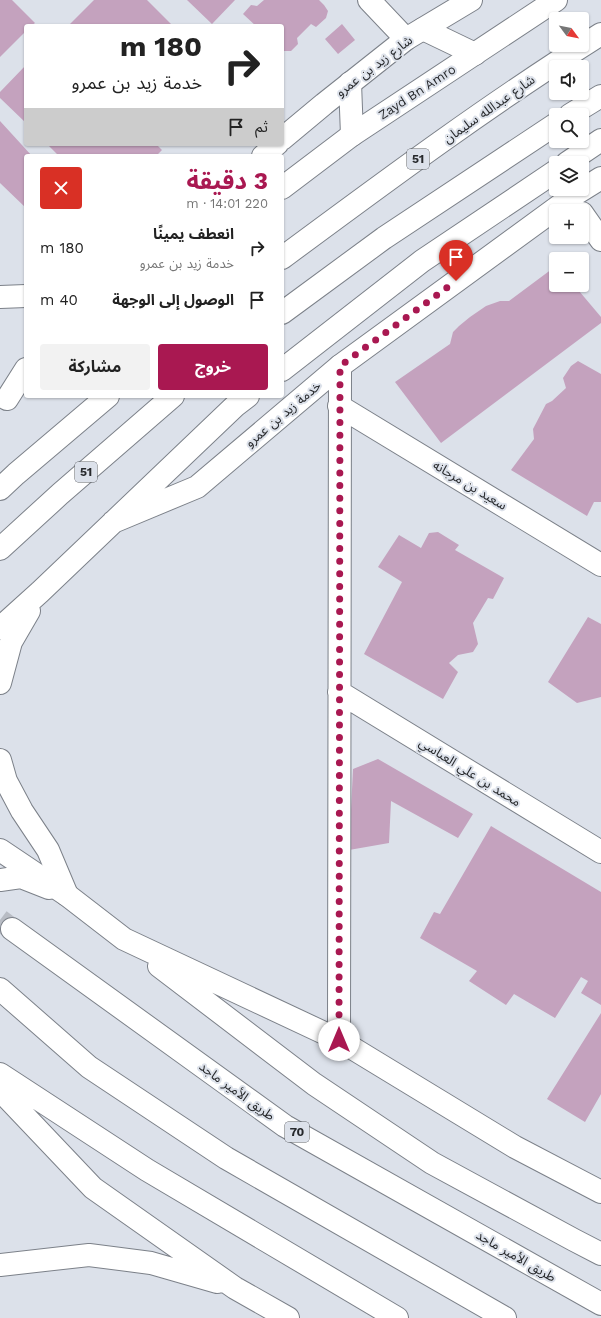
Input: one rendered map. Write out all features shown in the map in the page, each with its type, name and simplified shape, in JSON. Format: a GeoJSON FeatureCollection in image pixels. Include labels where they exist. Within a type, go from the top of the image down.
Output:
{"type":"FeatureCollection","features":[{"type":"Feature","properties":{"kind":"main road"},"geometry":{"type":"LineString","coordinates":[[369,0],[415,34],[475,54]]}},
{"type":"Feature","properties":{"kind":"main road","name":"شارع زيد بن عمرو"},"geometry":{"type":"LineString","coordinates":[[284,137],[350,83],[415,34],[471,0]]}},
{"type":"Feature","properties":{"kind":"main road","name":"Zayd Bn Amro"},"geometry":{"type":"LineString","coordinates":[[284,186],[352,135],[556,0]]}},
{"type":"Feature","properties":{"kind":"main road","name":"شارع عبدالله سليمان"},"geometry":{"type":"LineString","coordinates":[[284,257],[381,185],[555,63],[601,34]]}},
{"type":"Feature","properties":{"kind":"main road"},"geometry":{"type":"LineString","coordinates":[[350,83],[352,135]]}},
{"type":"Feature","properties":{"kind":"main road"},"geometry":{"type":"LineString","coordinates":[[581,108],[601,96]]}},
{"type":"Feature","properties":{"kind":"main road"},"geometry":{"type":"LineString","coordinates":[[284,312],[384,238],[549,129]]}},
{"type":"Feature","properties":{"kind":"main road"},"geometry":{"type":"LineString","coordinates":[[578,156],[601,140]]}},
{"type":"Feature","properties":{"kind":"main road"},"geometry":{"type":"LineString","coordinates":[[265,154],[275,146]]}},
{"type":"Feature","properties":{"kind":"main road"},"geometry":{"type":"LineString","coordinates":[[284,368],[422,261],[549,176]]}},
{"type":"Feature","properties":{"kind":"main road","name":"خدمة زيد بن عمرو"},"geometry":{"type":"LineString","coordinates":[[580,204],[601,178]]}},
{"type":"Feature","properties":{"kind":"main road"},"geometry":{"type":"LineString","coordinates":[[589,223],[601,240]]}},
{"type":"Feature","properties":{"kind":"main road","name":"خدمة زيد بن عمرو"},"geometry":{"type":"LineString","coordinates":[[113,522],[197,487],[340,366],[549,226]]}},
{"type":"Feature","properties":{"kind":"main road"},"geometry":{"type":"LineString","coordinates":[[0,297],[24,296]]}},
{"type":"Feature","properties":{"kind":"main road"},"geometry":{"type":"LineString","coordinates":[[339,1040],[340,366]]}},
{"type":"Feature","properties":{"kind":"main road"},"geometry":{"type":"LineString","coordinates":[[4,402],[24,372]]}},
{"type":"Feature","properties":{"kind":"main road"},"geometry":{"type":"LineString","coordinates":[[4,402],[24,386]]}},
{"type":"Feature","properties":{"kind":"main road"},"geometry":{"type":"LineString","coordinates":[[0,489],[106,398]]}},
{"type":"Feature","properties":{"kind":"main road","name":"51"},"geometry":{"type":"LineString","coordinates":[[0,549],[60,494],[171,398]]}},
{"type":"Feature","properties":{"kind":"main road"},"geometry":{"type":"LineString","coordinates":[[0,628],[246,398]]}},
{"type":"Feature","properties":{"kind":"main road","name":"سعيد بن مرجانه"},"geometry":{"type":"LineString","coordinates":[[339,406],[601,564]]}},
{"type":"Feature","properties":{"kind":"main road"},"geometry":{"type":"LineString","coordinates":[[0,683],[10,642],[40,592]]}},
{"type":"Feature","properties":{"kind":"main road","name":"محمد بن علي العباسي"},"geometry":{"type":"LineString","coordinates":[[339,692],[601,852]]}},
{"type":"Feature","properties":{"kind":"main road"},"geometry":{"type":"LineString","coordinates":[[0,760],[6,781],[22,811],[48,850],[67,895]]}},
{"type":"Feature","properties":{"kind":"main road"},"geometry":{"type":"LineString","coordinates":[[0,850],[67,895],[314,1084],[432,1163],[601,1254]]}},
{"type":"Feature","properties":{"kind":"main road"},"geometry":{"type":"LineString","coordinates":[[0,880],[21,877],[67,895]]}},
{"type":"Feature","properties":{"kind":"main road","name":"طريق الأمير ماجد"},"geometry":{"type":"LineString","coordinates":[[12,929],[286,1126],[601,1304]]}},
{"type":"Feature","properties":{"kind":"main road"},"geometry":{"type":"LineString","coordinates":[[124,939],[339,1040],[515,1148],[601,1192]]}},
{"type":"Feature","properties":{"kind":"main road"},"geometry":{"type":"LineString","coordinates":[[0,989],[88,1067],[226,1158],[505,1318]]}},
{"type":"Feature","properties":{"kind":"main road"},"geometry":{"type":"LineString","coordinates":[[0,1074],[147,1170],[397,1318]]}},
{"type":"Feature","properties":{"kind":"main road"},"geometry":{"type":"LineString","coordinates":[[0,1090],[93,1188],[235,1288],[288,1318]]}},
{"type":"Feature","properties":{"kind":"main road"},"geometry":{"type":"LineString","coordinates":[[0,1265],[90,1255],[151,1262],[235,1288]]}},
{"type":"Feature","properties":{"kind":"building"},"geometry":{"type":"Polygon","coordinates":[[[0,0],[12,0],[35,23],[24,24],[24,33],[0,57],[0,0]]]}},
{"type":"Feature","properties":{"kind":"building"},"geometry":{"type":"Polygon","coordinates":[[[94,0],[147,0],[171,24],[70,24],[94,0]]]}},
{"type":"Feature","properties":{"kind":"building"},"geometry":{"type":"Polygon","coordinates":[[[187,0],[235,0],[212,24],[187,0]]]}},
{"type":"Feature","properties":{"kind":"building"},"geometry":{"type":"Polygon","coordinates":[[[264,0],[319,0],[328,11],[326,18],[316,27],[311,24],[297,38],[298,44],[291,51],[284,51],[284,24],[254,24],[243,14],[251,5],[257,6],[264,0]]]}},
{"type":"Feature","properties":{"kind":"building"},"geometry":{"type":"Polygon","coordinates":[[[342,24],[355,40],[338,54],[325,39],[342,24]]]}},
{"type":"Feature","properties":{"kind":"building"},"geometry":{"type":"Polygon","coordinates":[[[24,67],[24,121],[0,98],[0,92],[24,67]]]}},
{"type":"Feature","properties":{"kind":"building"},"geometry":{"type":"Polygon","coordinates":[[[0,121],[30,154],[24,154],[24,206],[0,183],[0,121]]]}},
{"type":"Feature","properties":{"kind":"building"},"geometry":{"type":"Polygon","coordinates":[[[49,146],[158,146],[162,150],[158,154],[57,154],[49,146]]]}},
{"type":"Feature","properties":{"kind":"building"},"geometry":{"type":"Polygon","coordinates":[[[549,271],[549,292],[580,292],[601,317],[601,323],[441,443],[395,382],[450,344],[453,332],[470,317],[486,306],[500,301],[509,301],[549,271]]]}},
{"type":"Feature","properties":{"kind":"building"},"geometry":{"type":"Polygon","coordinates":[[[578,361],[601,374],[601,502],[594,502],[587,516],[511,470],[534,439],[533,429],[546,404],[552,401],[566,388],[563,378],[571,366],[578,361]]]}},
{"type":"Feature","properties":{"kind":"building"},"geometry":{"type":"Polygon","coordinates":[[[438,532],[459,545],[455,550],[504,578],[493,599],[488,598],[473,623],[478,644],[473,652],[458,655],[449,663],[458,672],[443,699],[364,654],[402,582],[378,567],[399,535],[421,548],[429,533],[438,532]]]}},
{"type":"Feature","properties":{"kind":"building"},"geometry":{"type":"Polygon","coordinates":[[[588,617],[601,624],[601,697],[577,703],[548,682],[588,617]]]}},
{"type":"Feature","properties":{"kind":"building"},"geometry":{"type":"Polygon","coordinates":[[[378,759],[473,814],[458,838],[391,801],[389,843],[349,850],[353,769],[378,759]]]}},
{"type":"Feature","properties":{"kind":"building"},"geometry":{"type":"Polygon","coordinates":[[[491,826],[601,892],[601,1005],[581,993],[588,981],[581,977],[555,1018],[514,994],[506,1005],[469,981],[477,971],[420,938],[434,912],[440,914],[491,826]]]}},
{"type":"Feature","properties":{"kind":"building"},"geometry":{"type":"Polygon","coordinates":[[[601,1013],[601,1094],[585,1122],[547,1099],[601,1013]]]}},
{"type":"Feature","properties":{"kind":"tunnel"},"geometry":{"type":"LineString","coordinates":[[0,920],[12,929]]}},
{"type":"Feature","properties":{"kind":"route"},"geometry":{"type":"LineString","coordinates":[[339,1040],[340,366],[456,281]]}}]}
